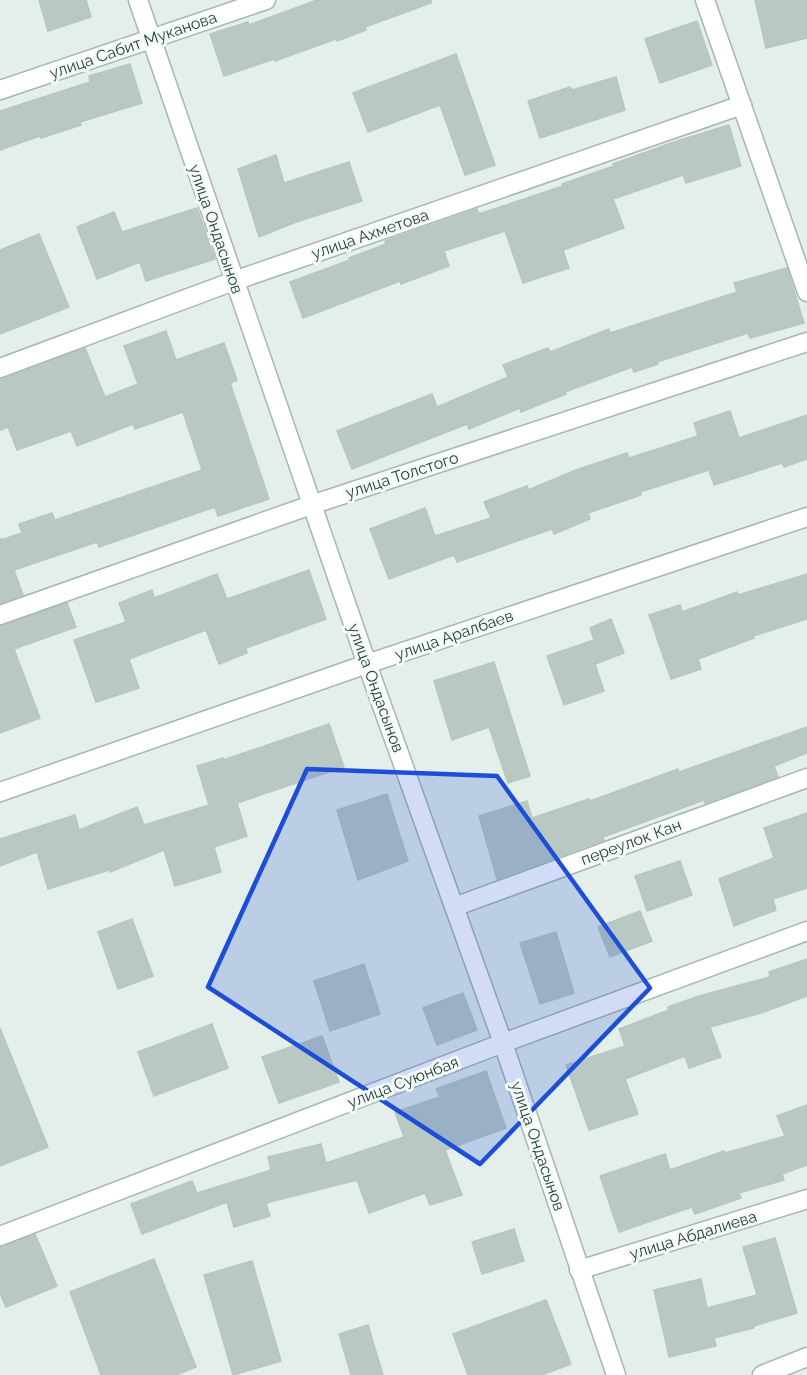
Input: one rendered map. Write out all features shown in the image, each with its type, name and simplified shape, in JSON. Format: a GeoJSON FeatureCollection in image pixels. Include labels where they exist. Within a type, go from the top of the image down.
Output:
{"type":"FeatureCollection","features":[{"type":"Feature","properties":{"kind":"street","name":"улица Ондасынов"},"geometry":{"type":"LineString","coordinates":[[138,0],[311,505],[503,1043],[616,1375]]}},
{"type":"Feature","properties":{"kind":"street","name":"улица Сабит Муканова"},"geometry":{"type":"LineString","coordinates":[[0,90],[266,0]]}},
{"type":"Feature","properties":{"kind":"street"},"geometry":{"type":"LineString","coordinates":[[705,0],[807,292]]}},
{"type":"Feature","properties":{"kind":"street","name":"улица Ахметова"},"geometry":{"type":"LineString","coordinates":[[0,368],[234,281],[742,105]]}},
{"type":"Feature","properties":{"kind":"street","name":"улица Толстого"},"geometry":{"type":"LineString","coordinates":[[0,615],[311,505],[807,342]]}},
{"type":"Feature","properties":{"kind":"street","name":"улица Аралбаев"},"geometry":{"type":"LineString","coordinates":[[0,792],[367,664],[807,517]]}},
{"type":"Feature","properties":{"kind":"street","name":"переулок Кан"},"geometry":{"type":"LineString","coordinates":[[454,907],[807,778]]}},
{"type":"Feature","properties":{"kind":"street","name":"улица Суюнбая"},"geometry":{"type":"LineString","coordinates":[[0,1236],[503,1043],[807,931]]}},
{"type":"Feature","properties":{"kind":"street","name":"улица Абдалиева"},"geometry":{"type":"LineString","coordinates":[[579,1270],[807,1199]]}},
{"type":"Feature","properties":{"kind":"street"},"geometry":{"type":"LineString","coordinates":[[762,1375],[807,1357]]}},
{"type":"Feature","properties":{"kind":"highlighted area"},"geometry":{"type":"Polygon","coordinates":[[[307,769],[497,776],[650,988],[480,1164],[208,987],[307,769]]]}},
{"type":"Feature","properties":{"kind":"building"},"geometry":{"type":"Polygon","coordinates":[[[39,0],[86,0],[91,17],[48,31],[39,0]]]}},
{"type":"Feature","properties":{"kind":"building"},"geometry":{"type":"Polygon","coordinates":[[[317,0],[431,0],[431,3],[365,27],[366,30],[337,41],[336,39],[224,76],[210,34],[248,22],[249,25],[317,0]]]}},
{"type":"Feature","properties":{"kind":"building"},"geometry":{"type":"Polygon","coordinates":[[[755,0],[807,0],[807,38],[766,48],[755,0]]]}},
{"type":"Feature","properties":{"kind":"building"},"geometry":{"type":"Polygon","coordinates":[[[697,21],[712,65],[660,83],[645,39],[697,21]]]}},
{"type":"Feature","properties":{"kind":"building"},"geometry":{"type":"Polygon","coordinates":[[[456,54],[495,165],[465,175],[440,105],[368,132],[353,93],[456,54]]]}},
{"type":"Feature","properties":{"kind":"building"},"geometry":{"type":"Polygon","coordinates":[[[130,64],[142,103],[0,150],[0,111],[90,82],[89,76],[130,64]]]}},
{"type":"Feature","properties":{"kind":"building"},"geometry":{"type":"Polygon","coordinates":[[[616,77],[625,110],[540,138],[528,101],[570,87],[572,90],[616,77]]]}},
{"type":"Feature","properties":{"kind":"building"},"geometry":{"type":"Polygon","coordinates":[[[729,125],[741,166],[686,183],[683,175],[613,199],[624,228],[563,250],[569,268],[523,283],[505,231],[444,251],[449,266],[401,284],[400,281],[303,318],[290,282],[350,260],[349,258],[386,244],[385,241],[477,209],[479,214],[563,186],[562,184],[614,166],[613,164],[729,125]]]}},
{"type":"Feature","properties":{"kind":"building"},"geometry":{"type":"Polygon","coordinates":[[[276,155],[284,183],[349,162],[362,201],[296,222],[259,237],[238,169],[276,155]]]}},
{"type":"Feature","properties":{"kind":"building"},"geometry":{"type":"Polygon","coordinates":[[[197,208],[215,259],[146,281],[140,262],[97,279],[77,227],[114,212],[122,232],[197,208]]]}},
{"type":"Feature","properties":{"kind":"building"},"geometry":{"type":"Polygon","coordinates":[[[39,234],[69,307],[0,334],[0,250],[39,234]]]}},
{"type":"Feature","properties":{"kind":"building"},"geometry":{"type":"Polygon","coordinates":[[[787,268],[804,323],[750,338],[748,333],[657,362],[658,364],[634,372],[632,367],[565,392],[566,394],[521,412],[520,408],[469,429],[467,424],[352,469],[337,431],[432,394],[437,407],[508,377],[503,365],[548,348],[550,352],[609,329],[610,333],[737,292],[734,283],[787,268]]]}},
{"type":"Feature","properties":{"kind":"building"},"geometry":{"type":"Polygon","coordinates":[[[166,331],[176,360],[224,343],[237,380],[230,383],[269,499],[218,516],[215,507],[99,547],[97,542],[14,570],[23,595],[0,603],[0,539],[22,533],[19,524],[52,513],[55,520],[202,470],[183,412],[135,429],[133,424],[77,446],[71,431],[17,450],[8,427],[0,430],[0,379],[85,348],[105,397],[138,384],[124,346],[166,331]]]}},
{"type":"Feature","properties":{"kind":"building"},"geometry":{"type":"Polygon","coordinates":[[[730,411],[739,438],[807,415],[807,459],[784,467],[782,463],[714,485],[709,470],[640,492],[641,495],[588,513],[590,519],[554,534],[552,529],[457,562],[454,555],[389,579],[370,529],[425,508],[435,536],[491,518],[484,502],[527,486],[528,490],[576,470],[627,453],[629,458],[698,436],[694,423],[730,411]]]}},
{"type":"Feature","properties":{"kind":"building"},"geometry":{"type":"Polygon","coordinates":[[[309,570],[326,619],[246,648],[247,653],[219,664],[206,630],[129,659],[139,688],[96,702],[74,640],[126,622],[119,603],[152,590],[154,598],[217,574],[227,599],[309,570]]]}},
{"type":"Feature","properties":{"kind":"building"},"geometry":{"type":"Polygon","coordinates":[[[807,574],[807,619],[753,636],[754,638],[698,659],[701,669],[671,679],[649,615],[680,605],[682,612],[737,592],[738,595],[807,574]]]}},
{"type":"Feature","properties":{"kind":"building"},"geometry":{"type":"Polygon","coordinates":[[[67,603],[76,627],[14,649],[40,718],[0,733],[0,626],[67,603]]]}},
{"type":"Feature","properties":{"kind":"building"},"geometry":{"type":"Polygon","coordinates":[[[611,619],[624,653],[595,664],[604,691],[564,705],[547,656],[594,640],[590,628],[611,619]]]}},
{"type":"Feature","properties":{"kind":"building"},"geometry":{"type":"Polygon","coordinates":[[[494,662],[530,776],[508,783],[489,727],[452,740],[434,681],[494,662]]]}},
{"type":"Feature","properties":{"kind":"building"},"geometry":{"type":"Polygon","coordinates":[[[329,724],[344,767],[237,803],[247,836],[214,847],[221,872],[175,886],[164,850],[110,872],[109,870],[48,889],[37,852],[0,866],[0,839],[75,815],[79,830],[137,807],[144,825],[209,805],[197,766],[223,758],[223,760],[329,724]]]}},
{"type":"Feature","properties":{"kind":"building"},"geometry":{"type":"Polygon","coordinates":[[[807,727],[807,753],[774,766],[778,777],[705,803],[704,800],[497,879],[479,816],[527,801],[532,818],[589,799],[590,801],[678,769],[679,772],[807,727]]]}},
{"type":"Feature","properties":{"kind":"building"},"geometry":{"type":"Polygon","coordinates":[[[387,794],[408,861],[358,880],[337,810],[387,794]]]}},
{"type":"Feature","properties":{"kind":"building"},"geometry":{"type":"Polygon","coordinates":[[[807,813],[807,888],[773,899],[776,910],[734,926],[719,879],[774,858],[764,828],[807,813]]]}},
{"type":"Feature","properties":{"kind":"building"},"geometry":{"type":"Polygon","coordinates":[[[680,861],[692,895],[647,911],[635,876],[680,861]]]}},
{"type":"Feature","properties":{"kind":"building"},"geometry":{"type":"Polygon","coordinates":[[[640,911],[652,941],[610,957],[598,927],[640,911]]]}},
{"type":"Feature","properties":{"kind":"building"},"geometry":{"type":"Polygon","coordinates":[[[132,919],[153,976],[118,989],[98,932],[132,919]]]}},
{"type":"Feature","properties":{"kind":"building"},"geometry":{"type":"Polygon","coordinates":[[[556,932],[574,993],[540,1004],[520,943],[556,932]]]}},
{"type":"Feature","properties":{"kind":"building"},"geometry":{"type":"Polygon","coordinates":[[[807,959],[807,996],[761,1013],[710,1027],[721,1057],[689,1068],[685,1056],[625,1079],[638,1114],[589,1130],[566,1065],[625,1046],[619,1029],[669,1010],[668,1007],[699,996],[770,977],[769,972],[807,959]]]}},
{"type":"Feature","properties":{"kind":"building"},"geometry":{"type":"Polygon","coordinates":[[[364,964],[380,1014],[330,1031],[314,981],[364,964]]]}},
{"type":"Feature","properties":{"kind":"building"},"geometry":{"type":"Polygon","coordinates":[[[463,993],[477,1030],[437,1045],[423,1008],[463,993]]]}},
{"type":"Feature","properties":{"kind":"building"},"geometry":{"type":"Polygon","coordinates":[[[212,1024],[228,1068],[154,1096],[138,1052],[212,1024]]]}},
{"type":"Feature","properties":{"kind":"building"},"geometry":{"type":"Polygon","coordinates":[[[0,1028],[48,1147],[0,1166],[0,1028]]]}},
{"type":"Feature","properties":{"kind":"building"},"geometry":{"type":"Polygon","coordinates":[[[322,1036],[339,1082],[279,1103],[262,1057],[322,1036]]]}},
{"type":"Feature","properties":{"kind":"building"},"geometry":{"type":"Polygon","coordinates":[[[486,1071],[506,1128],[445,1150],[462,1195],[430,1205],[425,1193],[369,1213],[357,1180],[266,1203],[270,1216],[234,1227],[227,1202],[142,1234],[131,1204],[192,1181],[197,1193],[271,1170],[268,1157],[321,1144],[326,1163],[404,1137],[395,1112],[440,1097],[436,1089],[486,1071]]]}},
{"type":"Feature","properties":{"kind":"building"},"geometry":{"type":"Polygon","coordinates":[[[807,1105],[807,1165],[782,1174],[784,1180],[739,1193],[741,1198],[695,1214],[692,1207],[619,1232],[600,1176],[665,1154],[670,1170],[724,1151],[725,1153],[785,1136],[777,1116],[807,1105]]]}},
{"type":"Feature","properties":{"kind":"building"},"geometry":{"type":"Polygon","coordinates":[[[514,1229],[524,1261],[482,1274],[472,1242],[514,1229]]]}},
{"type":"Feature","properties":{"kind":"building"},"geometry":{"type":"Polygon","coordinates":[[[35,1234],[57,1286],[6,1307],[0,1293],[0,1247],[35,1234]]]}},
{"type":"Feature","properties":{"kind":"building"},"geometry":{"type":"Polygon","coordinates":[[[775,1238],[797,1313],[754,1326],[754,1328],[714,1338],[716,1346],[669,1357],[654,1290],[701,1279],[707,1308],[757,1295],[743,1247],[775,1238]]]}},
{"type":"Feature","properties":{"kind":"building"},"geometry":{"type":"Polygon","coordinates":[[[154,1259],[196,1367],[176,1375],[101,1375],[70,1292],[154,1259]]]}},
{"type":"Feature","properties":{"kind":"building"},"geometry":{"type":"Polygon","coordinates":[[[252,1261],[281,1361],[233,1375],[204,1275],[252,1261]]]}},
{"type":"Feature","properties":{"kind":"building"},"geometry":{"type":"Polygon","coordinates":[[[546,1300],[571,1364],[542,1375],[468,1375],[453,1334],[546,1300]]]}},
{"type":"Feature","properties":{"kind":"building"},"geometry":{"type":"Polygon","coordinates":[[[368,1325],[383,1375],[351,1375],[339,1334],[368,1325]]]}}]}
